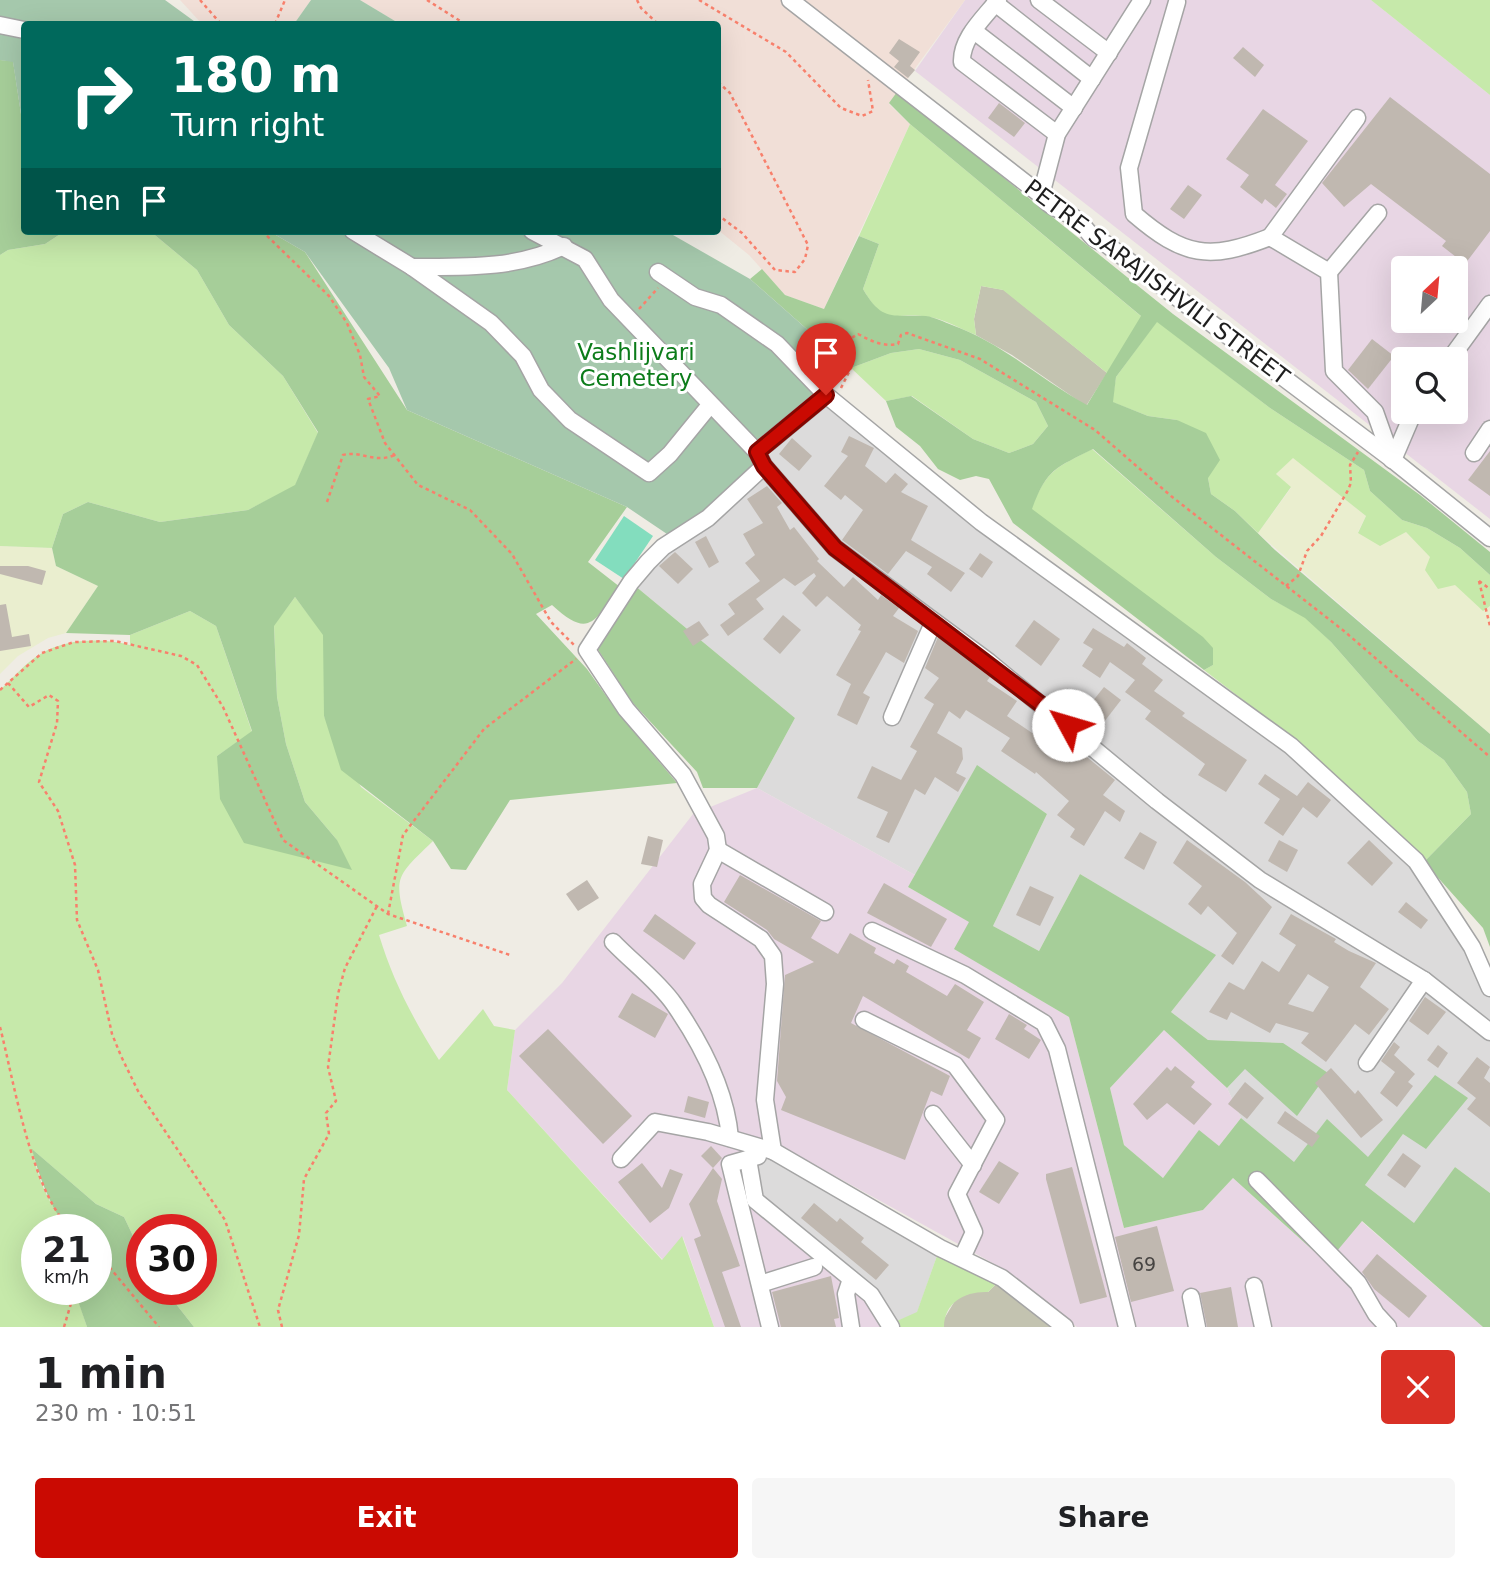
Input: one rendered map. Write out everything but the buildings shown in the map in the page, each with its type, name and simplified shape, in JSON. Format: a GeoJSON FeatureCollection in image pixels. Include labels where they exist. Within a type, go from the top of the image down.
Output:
{"type":"FeatureCollection","features":[{"type":"Feature","properties":{"kind":"street","name":"PETRE SARAJISHVILI STREET"},"geometry":{"type":"LineString","coordinates":[[790,0],[1041,195],[1052,209],[1080,222],[1090,237],[1106,244],[1393,460],[1490,538]]}},
{"type":"Feature","properties":{"kind":"street"},"geometry":{"type":"LineString","coordinates":[[1039,0],[1109,53]]}},
{"type":"Feature","properties":{"kind":"street"},"geometry":{"type":"LineString","coordinates":[[1041,195],[1057,134],[1142,0]]}},
{"type":"Feature","properties":{"kind":"street"},"geometry":{"type":"LineString","coordinates":[[1057,134],[962,62],[962,50],[974,31],[997,2],[1092,79]]}},
{"type":"Feature","properties":{"kind":"street"},"geometry":{"type":"LineString","coordinates":[[1177,2],[1129,168],[1135,214],[1161,237],[1207,254],[1236,250],[1270,237],[1357,118]]}},
{"type":"Feature","properties":{"kind":"street"},"geometry":{"type":"LineString","coordinates":[[0,25],[21,29]]}},
{"type":"Feature","properties":{"kind":"street"},"geometry":{"type":"LineString","coordinates":[[974,31],[1074,108]]}},
{"type":"Feature","properties":{"kind":"street"},"geometry":{"type":"LineString","coordinates":[[1378,212],[1329,272],[1334,370],[1375,412],[1393,460]]}},
{"type":"Feature","properties":{"kind":"street"},"geometry":{"type":"LineString","coordinates":[[360,235],[412,267],[491,323],[523,356],[541,390],[570,420],[649,473],[670,454],[710,405]]}},
{"type":"Feature","properties":{"kind":"street"},"geometry":{"type":"LineString","coordinates":[[540,235],[585,259],[611,300],[760,459],[835,548],[989,662],[1157,801],[1260,880],[1424,979],[1490,1032]]}},
{"type":"Feature","properties":{"kind":"street"},"geometry":{"type":"LineString","coordinates":[[1270,237],[1329,272]]}},
{"type":"Feature","properties":{"kind":"street"},"geometry":{"type":"LineString","coordinates":[[412,267],[481,267],[536,260],[564,246]]}},
{"type":"Feature","properties":{"kind":"street"},"geometry":{"type":"LineString","coordinates":[[658,272],[695,297],[721,305],[777,344],[829,398],[981,522],[1291,746],[1416,861],[1472,947],[1490,988]]}},
{"type":"Feature","properties":{"kind":"street"},"geometry":{"type":"LineString","coordinates":[[1459,347],[1490,304]]}},
{"type":"Feature","properties":{"kind":"street"},"geometry":{"type":"LineString","coordinates":[[773,1150],[765,1100],[775,984],[773,956],[761,939],[702,898],[702,884],[718,850],[716,836],[683,775],[626,709],[587,650],[631,582],[648,562],[663,547],[708,518],[760,459],[829,398]]}},
{"type":"Feature","properties":{"kind":"street"},"geometry":{"type":"LineString","coordinates":[[1393,460],[1408,424]]}},
{"type":"Feature","properties":{"kind":"street"},"geometry":{"type":"LineString","coordinates":[[1474,453],[1490,429]]}},
{"type":"Feature","properties":{"kind":"street"},"geometry":{"type":"LineString","coordinates":[[892,717],[933,623]]}},
{"type":"Feature","properties":{"kind":"street"},"geometry":{"type":"LineString","coordinates":[[718,850],[825,912]]}},
{"type":"Feature","properties":{"kind":"street"},"geometry":{"type":"LineString","coordinates":[[873,931],[965,975],[1044,1023],[1057,1049],[1127,1327]]}},
{"type":"Feature","properties":{"kind":"street"},"geometry":{"type":"LineString","coordinates":[[613,942],[673,1003],[707,1063],[728,1109],[730,1138]]}},
{"type":"Feature","properties":{"kind":"street"},"geometry":{"type":"LineString","coordinates":[[1367,1063],[1424,979]]}},
{"type":"Feature","properties":{"kind":"street"},"geometry":{"type":"LineString","coordinates":[[864,1020],[955,1065],[996,1120],[957,1194],[975,1232],[962,1258]]}},
{"type":"Feature","properties":{"kind":"street"},"geometry":{"type":"LineString","coordinates":[[933,1114],[973,1166]]}},
{"type":"Feature","properties":{"kind":"street"},"geometry":{"type":"LineString","coordinates":[[621,1159],[654,1122],[773,1150],[1002,1278],[1065,1327]]}},
{"type":"Feature","properties":{"kind":"street"},"geometry":{"type":"LineString","coordinates":[[771,1327],[730,1164],[773,1150]]}},
{"type":"Feature","properties":{"kind":"street"},"geometry":{"type":"LineString","coordinates":[[748,1159],[755,1200],[871,1295],[891,1327]]}},
{"type":"Feature","properties":{"kind":"street"},"geometry":{"type":"LineString","coordinates":[[1257,1180],[1358,1283],[1376,1314],[1388,1327]]}},
{"type":"Feature","properties":{"kind":"street"},"geometry":{"type":"LineString","coordinates":[[760,1284],[814,1267]]}},
{"type":"Feature","properties":{"kind":"street"},"geometry":{"type":"LineString","coordinates":[[850,1327],[846,1294],[852,1279]]}},
{"type":"Feature","properties":{"kind":"street"},"geometry":{"type":"LineString","coordinates":[[1254,1286],[1264,1327]]}},
{"type":"Feature","properties":{"kind":"street"},"geometry":{"type":"LineString","coordinates":[[1191,1297],[1197,1327]]}},
{"type":"Feature","properties":{"kind":"path"},"geometry":{"type":"LineString","coordinates":[[200,0],[218,21]]}},
{"type":"Feature","properties":{"kind":"path"},"geometry":{"type":"LineString","coordinates":[[276,21],[285,0]]}},
{"type":"Feature","properties":{"kind":"path"},"geometry":{"type":"LineString","coordinates":[[428,0],[460,21]]}},
{"type":"Feature","properties":{"kind":"path"},"geometry":{"type":"LineString","coordinates":[[637,0],[655,21]]}},
{"type":"Feature","properties":{"kind":"path"},"geometry":{"type":"LineString","coordinates":[[699,0],[786,52],[841,108],[863,116],[873,111],[864,56]]}},
{"type":"Feature","properties":{"kind":"path"},"geometry":{"type":"LineString","coordinates":[[721,85],[730,93],[808,245],[805,259],[795,272],[775,270],[742,233],[721,217]]}},
{"type":"Feature","properties":{"kind":"path"},"geometry":{"type":"LineString","coordinates":[[266,235],[329,296],[346,323],[360,355],[364,377],[380,396],[368,399],[385,443],[418,485],[470,510],[512,554],[551,622],[570,643],[587,650]]}},
{"type":"Feature","properties":{"kind":"path"},"geometry":{"type":"LineString","coordinates":[[829,398],[846,382],[853,364],[848,340],[858,334],[876,344],[892,345],[898,344],[901,335],[907,333],[951,347],[991,365],[1095,430],[1171,496],[1344,631],[1490,757]]}},
{"type":"Feature","properties":{"kind":"path"},"geometry":{"type":"LineString","coordinates":[[1286,586],[1298,576],[1307,551],[1321,536],[1347,492],[1351,483],[1350,465],[1366,440]]}},
{"type":"Feature","properties":{"kind":"path"},"geometry":{"type":"LineString","coordinates":[[327,502],[343,455],[350,453],[375,460],[395,454]]}},
{"type":"Feature","properties":{"kind":"path"},"geometry":{"type":"LineString","coordinates":[[1490,589],[1479,581],[1490,626]]}},
{"type":"Feature","properties":{"kind":"path"},"geometry":{"type":"LineString","coordinates":[[0,690],[42,653],[74,642],[115,641],[181,656],[197,664],[223,707],[283,839],[388,914],[510,955]]}},
{"type":"Feature","properties":{"kind":"path"},"geometry":{"type":"LineString","coordinates":[[388,914],[403,835],[411,824],[484,729],[587,650]]}},
{"type":"Feature","properties":{"kind":"path"},"geometry":{"type":"LineString","coordinates":[[8,683],[29,707],[49,695],[58,701],[57,723],[39,782],[58,811],[75,865],[76,920],[98,970],[112,1034],[138,1091],[225,1220],[260,1327]]}},
{"type":"Feature","properties":{"kind":"path"},"geometry":{"type":"LineString","coordinates":[[282,1327],[278,1310],[299,1235],[304,1179],[329,1134],[326,1113],[336,1101],[328,1067],[338,994],[345,968],[377,906]]}},
{"type":"Feature","properties":{"kind":"path"},"geometry":{"type":"LineString","coordinates":[[0,1027],[40,1180],[60,1214]]}},
{"type":"Feature","properties":{"kind":"path"},"geometry":{"type":"LineString","coordinates":[[112,1270],[159,1327]]}},
{"type":"Feature","properties":{"kind":"path"},"geometry":{"type":"LineString","coordinates":[[64,1327],[71,1305]]}},
{"type":"Feature","properties":{"kind":"shaded area"},"geometry":{"type":"Polygon","coordinates":[[[180,0],[311,0],[296,21],[199,21],[180,0]]]}},
{"type":"Feature","properties":{"kind":"shaded area"},"geometry":{"type":"Polygon","coordinates":[[[360,0],[965,0],[889,104],[910,124],[824,309],[785,295],[749,255],[721,232],[721,21],[395,21],[360,0]]]}},
{"type":"Feature","properties":{"kind":"shaded area"},"geometry":{"type":"Polygon","coordinates":[[[965,0],[1371,0],[1490,95],[1490,519],[915,71],[965,0]]]}},
{"type":"Feature","properties":{"kind":"shaded area"},"geometry":{"type":"Polygon","coordinates":[[[981,286],[1004,290],[1107,373],[1086,406],[1012,355],[976,335],[974,319],[981,286]]]}},
{"type":"Feature","properties":{"kind":"shaded area"},"geometry":{"type":"Polygon","coordinates":[[[826,395],[897,453],[1291,746],[1416,861],[1490,987],[1490,1032],[1260,880],[835,548],[763,462],[826,395]]]}},
{"type":"Feature","properties":{"kind":"shaded area"},"geometry":{"type":"Polygon","coordinates":[[[1293,457],[1366,516],[1358,532],[1406,532],[1483,610],[1490,606],[1490,734],[1258,533],[1291,488],[1276,474],[1293,457]]]}},
{"type":"Feature","properties":{"kind":"shaded area"},"geometry":{"type":"Polygon","coordinates":[[[764,472],[933,629],[1035,711],[1255,882],[1430,993],[1490,1039],[1490,1193],[1455,1167],[1415,1224],[1365,1185],[1403,1134],[1435,1075],[1368,1158],[1327,1120],[1294,1163],[1241,1118],[1227,1088],[1245,1068],[1283,1043],[1208,1040],[1171,1012],[1215,955],[1080,874],[1039,951],[993,926],[1047,814],[977,766],[915,875],[757,788],[795,718],[634,585],[649,566],[764,472]]]}},
{"type":"Feature","properties":{"kind":"shaded area"},"geometry":{"type":"Polygon","coordinates":[[[0,546],[52,548],[56,566],[98,586],[66,633],[48,638],[18,656],[0,674],[0,546]]]}},
{"type":"Feature","properties":{"kind":"shaded area"},"geometry":{"type":"Polygon","coordinates":[[[757,788],[915,875],[908,887],[970,922],[955,949],[1069,1017],[1124,1228],[1203,1210],[1233,1178],[1327,1263],[1361,1221],[1483,1327],[1077,1327],[998,1266],[779,1145],[748,1159],[755,1200],[852,1282],[891,1327],[714,1327],[683,1237],[663,1260],[507,1090],[515,1030],[562,983],[693,814],[757,788]]]}},
{"type":"Feature","properties":{"kind":"shaded area"},"geometry":{"type":"Polygon","coordinates":[[[1164,1030],[1227,1088],[1241,1118],[1219,1146],[1199,1131],[1163,1178],[1124,1145],[1110,1088],[1164,1030]]]}},
{"type":"Feature","properties":{"kind":"shaded area"},"geometry":{"type":"Polygon","coordinates":[[[773,1157],[938,1253],[917,1313],[890,1324],[762,1208],[752,1163],[773,1157]]]}},
{"type":"Feature","properties":{"kind":"shaded area"},"geometry":{"type":"Polygon","coordinates":[[[997,1283],[1052,1327],[944,1327],[944,1319],[956,1299],[975,1291],[988,1292],[997,1283]]]}},
{"type":"Feature","properties":{"kind":"green space"},"geometry":{"type":"Polygon","coordinates":[[[0,0],[165,0],[194,21],[21,21],[21,114],[13,62],[0,60],[0,0]]]}},
{"type":"Feature","properties":{"kind":"green space"},"geometry":{"type":"Polygon","coordinates":[[[311,0],[360,0],[395,21],[296,21],[311,0]]]}},
{"type":"Feature","properties":{"kind":"green space"},"geometry":{"type":"Polygon","coordinates":[[[1371,0],[1490,0],[1490,95],[1371,0]]]}},
{"type":"Feature","properties":{"kind":"green space"},"geometry":{"type":"Polygon","coordinates":[[[0,60],[13,61],[21,114],[21,235],[59,235],[45,244],[8,250],[0,255],[0,60]]]}},
{"type":"Feature","properties":{"kind":"green space"},"geometry":{"type":"Polygon","coordinates":[[[897,92],[1173,314],[1420,495],[1490,552],[1490,575],[1460,548],[1427,528],[1402,520],[1370,491],[1364,470],[1270,408],[1157,322],[1116,377],[1113,402],[1148,416],[1177,420],[1206,433],[1220,460],[1208,478],[1211,494],[1235,511],[1275,550],[1490,734],[1490,947],[1483,928],[1424,862],[1471,814],[1467,792],[1444,760],[1418,741],[1331,642],[1305,618],[1271,599],[1216,557],[1093,449],[1054,471],[1037,495],[1032,509],[1203,637],[1213,648],[1213,665],[1204,670],[1013,523],[989,479],[976,476],[960,480],[938,469],[920,446],[896,427],[886,401],[911,396],[973,439],[1009,453],[1033,444],[1048,426],[1036,402],[960,360],[919,349],[891,353],[851,368],[750,279],[762,269],[785,295],[824,309],[859,236],[879,244],[863,289],[876,307],[896,316],[929,317],[970,333],[1005,352],[1087,405],[1141,316],[910,124],[889,103],[897,92]]]}},
{"type":"Feature","properties":{"kind":"green space"},"geometry":{"type":"Polygon","coordinates":[[[910,124],[1142,317],[1107,373],[1003,290],[981,286],[974,319],[976,335],[935,318],[884,314],[871,301],[863,289],[879,244],[859,236],[910,124]]]}},
{"type":"Feature","properties":{"kind":"green space"},"geometry":{"type":"Polygon","coordinates":[[[59,235],[155,235],[197,270],[229,325],[283,376],[318,433],[295,486],[248,510],[160,522],[88,502],[63,514],[52,548],[0,546],[0,255],[8,250],[45,244],[59,235]]]}},
{"type":"Feature","properties":{"kind":"green space"},"geometry":{"type":"Polygon","coordinates":[[[155,235],[276,235],[305,252],[407,410],[627,507],[588,562],[620,587],[604,609],[590,622],[583,624],[565,616],[552,605],[536,614],[587,669],[619,714],[677,783],[510,800],[466,870],[451,869],[433,841],[341,770],[324,716],[323,635],[295,597],[274,626],[277,697],[286,744],[305,802],[337,840],[352,870],[244,843],[220,799],[217,756],[252,731],[216,626],[190,611],[130,635],[66,633],[98,586],[56,566],[52,548],[63,514],[88,502],[160,522],[248,510],[295,485],[318,432],[283,376],[229,325],[197,270],[155,235]]]}},
{"type":"Feature","properties":{"kind":"green space","name":"Vashlijvari Cemetery"},"geometry":{"type":"Polygon","coordinates":[[[276,235],[673,235],[750,279],[851,368],[710,508],[667,534],[627,507],[407,410],[389,368],[305,252],[276,235]]]}},
{"type":"Feature","properties":{"kind":"green space"},"geometry":{"type":"Polygon","coordinates":[[[1157,321],[1270,408],[1364,470],[1370,491],[1402,520],[1427,528],[1460,548],[1490,575],[1490,606],[1483,611],[1455,585],[1438,589],[1425,570],[1430,557],[1406,532],[1380,546],[1358,533],[1366,516],[1293,458],[1276,474],[1291,487],[1258,533],[1235,511],[1211,494],[1208,478],[1177,420],[1148,416],[1112,402],[1116,377],[1157,321]]]}},
{"type":"Feature","properties":{"kind":"green space"},"geometry":{"type":"Polygon","coordinates":[[[919,349],[960,360],[1036,402],[1048,426],[1033,444],[1009,453],[973,439],[912,396],[886,401],[851,368],[891,353],[919,349]]]}},
{"type":"Feature","properties":{"kind":"green space"},"geometry":{"type":"Polygon","coordinates":[[[1092,449],[1216,557],[1271,599],[1305,617],[1331,642],[1418,741],[1444,760],[1467,792],[1471,814],[1424,862],[1304,747],[1204,670],[1213,665],[1031,509],[1042,485],[1054,471],[1092,449]]]}},
{"type":"Feature","properties":{"kind":"green space"},"geometry":{"type":"Polygon","coordinates":[[[624,516],[653,536],[624,579],[595,560],[624,516]]]}},
{"type":"Feature","properties":{"kind":"green space"},"geometry":{"type":"Polygon","coordinates":[[[634,585],[795,718],[757,788],[703,788],[697,772],[632,702],[597,648],[634,585]]]}},
{"type":"Feature","properties":{"kind":"green space"},"geometry":{"type":"Polygon","coordinates":[[[295,597],[324,635],[324,716],[361,787],[433,841],[411,862],[401,878],[400,897],[407,926],[379,935],[404,999],[439,1060],[483,1009],[494,1026],[515,1030],[507,1090],[662,1260],[682,1236],[714,1327],[194,1327],[177,1305],[217,1305],[217,1214],[126,1214],[126,1221],[124,1217],[96,1204],[33,1150],[46,1194],[58,1214],[21,1214],[21,1305],[80,1305],[87,1327],[0,1327],[0,690],[31,660],[52,648],[86,641],[130,645],[130,635],[190,611],[216,626],[252,732],[217,756],[337,840],[305,802],[286,744],[277,697],[274,625],[295,597]]]}},
{"type":"Feature","properties":{"kind":"green space"},"geometry":{"type":"Polygon","coordinates":[[[977,765],[1047,814],[993,926],[1039,951],[1080,874],[1216,955],[1171,1012],[1208,1040],[1283,1043],[1328,1073],[1297,1116],[1245,1069],[1227,1088],[1164,1030],[1110,1088],[1124,1145],[1163,1178],[1199,1130],[1219,1146],[1241,1118],[1294,1162],[1327,1119],[1368,1157],[1435,1075],[1468,1098],[1426,1149],[1403,1134],[1365,1185],[1414,1223],[1455,1167],[1490,1193],[1490,1327],[1483,1327],[1362,1221],[1327,1263],[1233,1178],[1203,1210],[1124,1228],[1069,1017],[954,949],[969,922],[908,887],[977,765]]]}},
{"type":"Feature","properties":{"kind":"green space"},"geometry":{"type":"Polygon","coordinates":[[[32,1149],[96,1204],[124,1217],[126,1305],[177,1305],[194,1327],[87,1327],[79,1305],[112,1305],[112,1214],[57,1214],[32,1149]]]}},
{"type":"Feature","properties":{"kind":"green space"},"geometry":{"type":"Polygon","coordinates":[[[938,1253],[997,1283],[988,1292],[964,1296],[958,1300],[948,1311],[944,1327],[891,1327],[890,1324],[917,1312],[938,1253]]]}},
{"type":"Feature","properties":{"kind":"route"},"geometry":{"type":"LineString","coordinates":[[826,395],[757,452],[764,466],[835,548],[989,662],[1068,725]]}}]}
